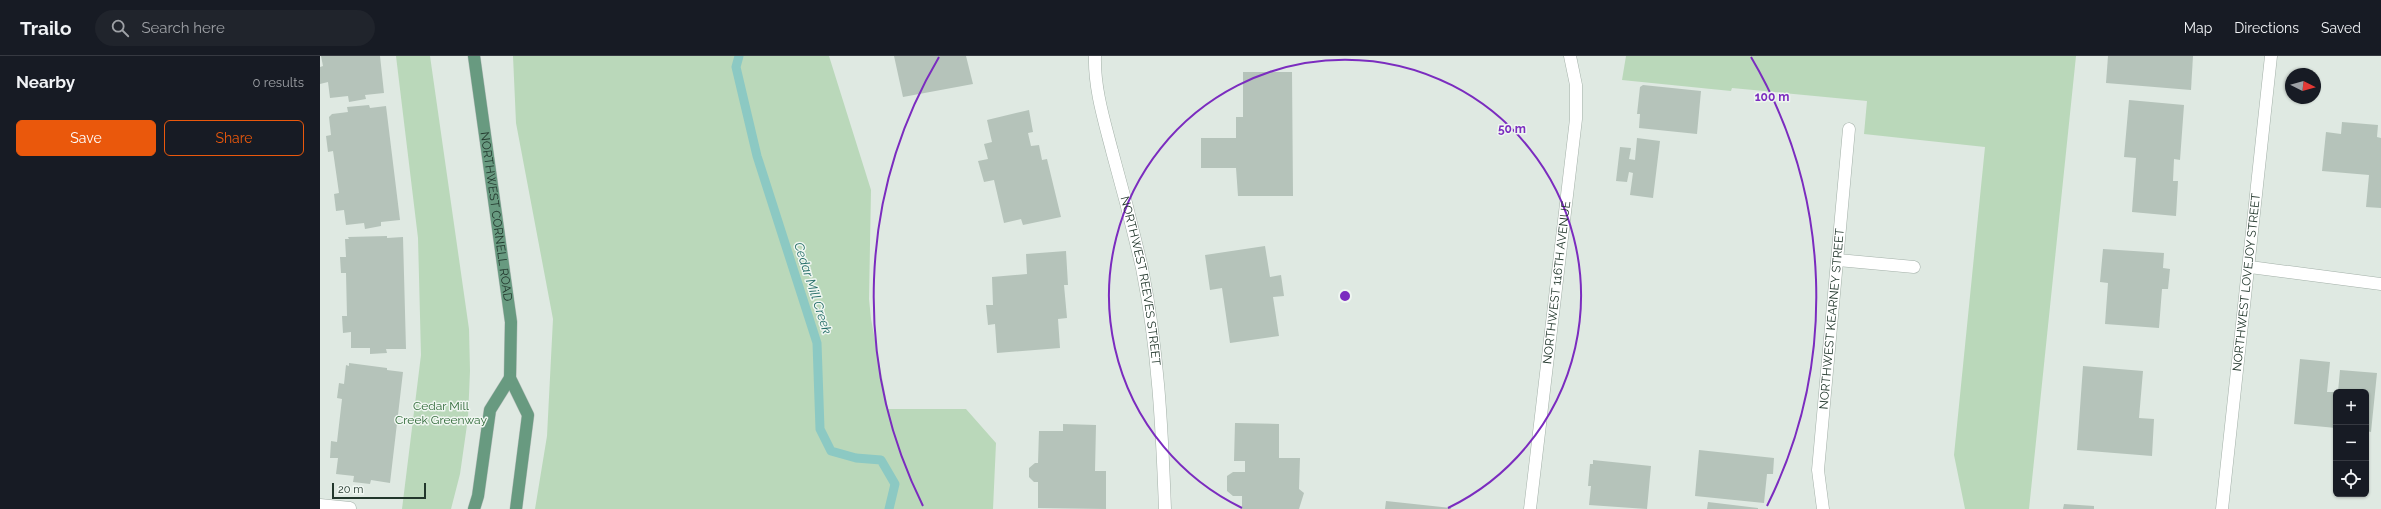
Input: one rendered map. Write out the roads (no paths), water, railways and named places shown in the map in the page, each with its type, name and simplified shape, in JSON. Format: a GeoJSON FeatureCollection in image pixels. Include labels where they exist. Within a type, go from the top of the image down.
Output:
{"type":"FeatureCollection","features":[{"type":"Feature","properties":{"kind":"main road","name":"NORTHWEST CORNELL ROAD"},"geometry":{"type":"LineString","coordinates":[[474,56],[511,322],[510,378],[528,415],[516,509]]}},
{"type":"Feature","properties":{"kind":"main road"},"geometry":{"type":"LineString","coordinates":[[474,509],[478,496],[490,410],[510,378]]}},
{"type":"Feature","properties":{"kind":"street","name":"NORTHWEST REEVES STREET"},"geometry":{"type":"LineString","coordinates":[[1095,56],[1095,77],[1100,106],[1142,268],[1154,340],[1162,432],[1165,509]]}},
{"type":"Feature","properties":{"kind":"street","name":"NORTHWEST 116TH AVENUE"},"geometry":{"type":"LineString","coordinates":[[1530,509],[1576,119],[1576,84],[1570,56]]}},
{"type":"Feature","properties":{"kind":"street","name":"NORTHWEST LOVEJOY STREET"},"geometry":{"type":"LineString","coordinates":[[2222,509],[2250,268],[2271,56]]}},
{"type":"Feature","properties":{"kind":"street","name":"NORTHWEST KEARNEY STREET"},"geometry":{"type":"LineString","coordinates":[[1823,509],[1818,470],[1849,129]]}},
{"type":"Feature","properties":{"kind":"street"},"geometry":{"type":"LineString","coordinates":[[1838,260],[1914,267]]}},
{"type":"Feature","properties":{"kind":"street"},"geometry":{"type":"LineString","coordinates":[[2250,268],[2381,284]]}},
{"type":"Feature","properties":{"kind":"street"},"geometry":{"type":"LineString","coordinates":[[320,506],[350,508]]}},
{"type":"Feature","properties":{"kind":"waterway","name":"Cedar Mill Creek"},"geometry":{"type":"LineString","coordinates":[[739,56],[736,67],[757,156],[817,343],[820,429],[831,451],[856,458],[881,460],[895,484],[889,509]]}},
{"type":"Feature","properties":{"kind":"park label","name":"Cedar Mill Creek Greenway"},"geometry":{"type":"Point","coordinates":[441,413]}}]}
